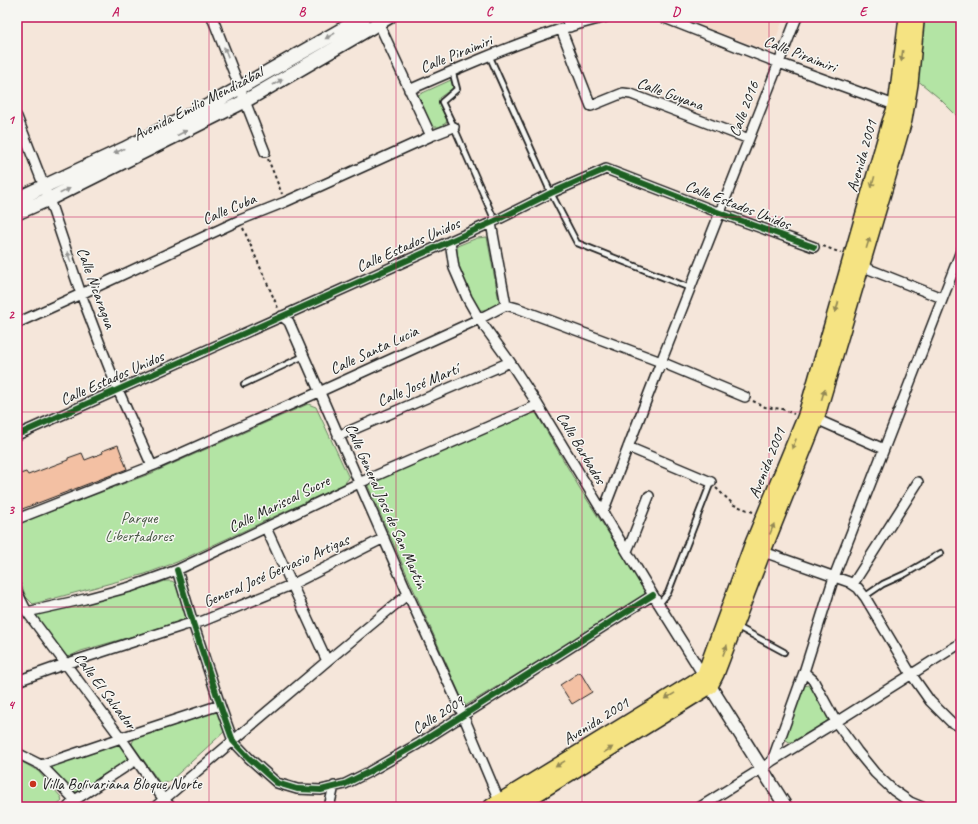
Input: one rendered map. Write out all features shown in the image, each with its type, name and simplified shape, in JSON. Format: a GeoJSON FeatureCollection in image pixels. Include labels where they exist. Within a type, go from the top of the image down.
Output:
{"type":"FeatureCollection","features":[{"type":"Feature","properties":{"kind":"main road","name":"Avenida Emilio Mendizábal"},"geometry":{"type":"LineString","coordinates":[[17,213],[46,193],[124,148],[213,103],[364,17]]}},
{"type":"Feature","properties":{"kind":"main road","name":"Avenida 2001"},"geometry":{"type":"LineString","coordinates":[[498,805],[707,681],[757,550],[835,355],[856,262],[891,166],[901,107],[906,17]]}},
{"type":"Feature","properties":{"kind":"main road","name":"Avenida 2001"},"geometry":{"type":"LineString","coordinates":[[901,107],[910,84],[917,17]]}},
{"type":"Feature","properties":{"kind":"main road","name":"Avenida Emilio Mendizábal"},"geometry":{"type":"LineString","coordinates":[[17,199],[46,193],[244,101],[381,19]]}},
{"type":"Feature","properties":{"kind":"main road","name":"Avenida 2001"},"geometry":{"type":"LineString","coordinates":[[515,807],[707,681],[734,626],[757,550],[764,516],[810,418]]}},
{"type":"Feature","properties":{"kind":"street"},"geometry":{"type":"LineString","coordinates":[[212,17],[265,152]]}},
{"type":"Feature","properties":{"kind":"street","name":"Calle Guyana"},"geometry":{"type":"LineString","coordinates":[[565,17],[566,28],[591,106],[623,93],[632,94],[749,139]]}},
{"type":"Feature","properties":{"kind":"street","name":"Calle Piraimiri"},"geometry":{"type":"LineString","coordinates":[[409,90],[452,70],[566,28],[606,17]]}},
{"type":"Feature","properties":{"kind":"street","name":"Calle 2016"},"geometry":{"type":"LineString","coordinates":[[661,362],[797,17]]}},
{"type":"Feature","properties":{"kind":"street","name":"Calle Piraimiri"},"geometry":{"type":"LineString","coordinates":[[665,18],[901,107]]}},
{"type":"Feature","properties":{"kind":"street"},"geometry":{"type":"LineString","coordinates":[[381,19],[409,90],[430,136]]}},
{"type":"Feature","properties":{"kind":"street","name":"Calle Nicaragua"},"geometry":{"type":"LineString","coordinates":[[17,117],[46,193],[81,294],[118,390],[152,466]]}},
{"type":"Feature","properties":{"kind":"street","name":"Calle Cuba"},"geometry":{"type":"LineString","coordinates":[[17,323],[240,220],[286,202],[430,136],[454,127]]}},
{"type":"Feature","properties":{"kind":"street","name":"Calle Estados Unidos"},"geometry":{"type":"LineString","coordinates":[[17,435],[493,222],[551,193],[606,169],[814,247]]}},
{"type":"Feature","properties":{"kind":"street","name":"Calle 2016"},"geometry":{"type":"LineString","coordinates":[[603,512],[720,213]]}},
{"type":"Feature","properties":{"kind":"street"},"geometry":{"type":"LineString","coordinates":[[493,222],[506,305],[661,362],[745,397]]}},
{"type":"Feature","properties":{"kind":"street","name":"Calle Barbados"},"geometry":{"type":"LineString","coordinates":[[450,241],[454,268],[467,298],[479,319],[510,362],[538,405],[707,681]]}},
{"type":"Feature","properties":{"kind":"street"},"geometry":{"type":"LineString","coordinates":[[772,761],[804,672],[834,577],[961,251]]}},
{"type":"Feature","properties":{"kind":"street"},"geometry":{"type":"LineString","coordinates":[[856,262],[942,298]]}},
{"type":"Feature","properties":{"kind":"street","name":"Calle Santa Lucia"},"geometry":{"type":"LineString","coordinates":[[17,519],[152,466],[320,392],[479,319],[506,305]]}},
{"type":"Feature","properties":{"kind":"street","name":"Calle General José de San Martín"},"geometry":{"type":"LineString","coordinates":[[282,316],[289,322],[408,594],[464,715],[498,805]]}},
{"type":"Feature","properties":{"kind":"street","name":"Calle José Martí"},"geometry":{"type":"LineString","coordinates":[[338,436],[510,362]]}},
{"type":"Feature","properties":{"kind":"street","name":"Calle Mariscal Sucre"},"geometry":{"type":"LineString","coordinates":[[27,612],[130,587],[177,570],[359,483],[538,405]]}},
{"type":"Feature","properties":{"kind":"street"},"geometry":{"type":"LineString","coordinates":[[810,418],[884,449]]}},
{"type":"Feature","properties":{"kind":"street"},"geometry":{"type":"LineString","coordinates":[[628,448],[711,482]]}},
{"type":"Feature","properties":{"kind":"street"},"geometry":{"type":"LineString","coordinates":[[853,584],[918,482]]}},
{"type":"Feature","properties":{"kind":"street"},"geometry":{"type":"LineString","coordinates":[[627,551],[649,496]]}},
{"type":"Feature","properties":{"kind":"street"},"geometry":{"type":"LineString","coordinates":[[266,528],[326,661]]}},
{"type":"Feature","properties":{"kind":"street","name":"General José Gervasio Artigas"},"geometry":{"type":"LineString","coordinates":[[17,681],[185,625],[203,621],[291,585],[384,538]]}},
{"type":"Feature","properties":{"kind":"street"},"geometry":{"type":"LineString","coordinates":[[757,550],[849,582],[858,588],[911,674],[930,701],[951,722],[961,727]]}},
{"type":"Feature","properties":{"kind":"street"},"geometry":{"type":"LineString","coordinates":[[177,570],[193,623],[233,741]]}},
{"type":"Feature","properties":{"kind":"street"},"geometry":{"type":"LineString","coordinates":[[155,807],[326,661],[408,594]]}},
{"type":"Feature","properties":{"kind":"street","name":"Calle 2009"},"geometry":{"type":"LineString","coordinates":[[233,741],[248,758],[277,783],[297,789],[321,790],[345,784],[418,744],[653,595]]}},
{"type":"Feature","properties":{"kind":"street","name":"Calle El Salvador"},"geometry":{"type":"LineString","coordinates":[[18,596],[27,612],[121,738],[164,800],[171,807]]}},
{"type":"Feature","properties":{"kind":"street"},"geometry":{"type":"LineString","coordinates":[[700,807],[961,642]]}},
{"type":"Feature","properties":{"kind":"street"},"geometry":{"type":"LineString","coordinates":[[804,672],[813,680],[836,722],[875,773],[893,790],[910,802],[922,807]]}},
{"type":"Feature","properties":{"kind":"street"},"geometry":{"type":"LineString","coordinates":[[707,681],[786,807]]}},
{"type":"Feature","properties":{"kind":"street"},"geometry":{"type":"LineString","coordinates":[[41,765],[220,705]]}},
{"type":"Feature","properties":{"kind":"street"},"geometry":{"type":"LineString","coordinates":[[17,753],[41,765],[75,800]]}},
{"type":"Feature","properties":{"kind":"street"},"geometry":{"type":"LineString","coordinates":[[68,807],[75,800],[136,760]]}},
{"type":"Feature","properties":{"kind":"street"},"geometry":{"type":"LineString","coordinates":[[329,807],[334,786]]}},
{"type":"Feature","properties":{"kind":"lane"},"geometry":{"type":"LineString","coordinates":[[490,56],[551,193],[577,243],[690,288]]}},
{"type":"Feature","properties":{"kind":"lane"},"geometry":{"type":"LineString","coordinates":[[452,70],[457,89],[442,102],[454,127],[493,222]]}},
{"type":"Feature","properties":{"kind":"lane"},"geometry":{"type":"LineString","coordinates":[[244,384],[304,356]]}},
{"type":"Feature","properties":{"kind":"lane"},"geometry":{"type":"LineString","coordinates":[[659,604],[668,593],[711,482]]}},
{"type":"Feature","properties":{"kind":"lane"},"geometry":{"type":"LineString","coordinates":[[864,597],[883,584],[905,574],[941,553]]}},
{"type":"Feature","properties":{"kind":"lane"},"geometry":{"type":"LineString","coordinates":[[734,626],[784,652]]}},
{"type":"Feature","properties":{"kind":"path"},"geometry":{"type":"LineString","coordinates":[[265,152],[286,202]]}},
{"type":"Feature","properties":{"kind":"path"},"geometry":{"type":"LineString","coordinates":[[240,220],[282,316]]}},
{"type":"Feature","properties":{"kind":"path"},"geometry":{"type":"LineString","coordinates":[[814,247],[821,245],[856,262]]}},
{"type":"Feature","properties":{"kind":"path"},"geometry":{"type":"LineString","coordinates":[[745,397],[765,407],[782,409],[810,418]]}},
{"type":"Feature","properties":{"kind":"path"},"geometry":{"type":"LineString","coordinates":[[711,482],[734,505],[764,516]]}},
{"type":"Feature","properties":{"kind":"shaded area"},"geometry":{"type":"Polygon","coordinates":[[[700,17],[784,17],[770,52],[697,24],[700,17]]]}},
{"type":"Feature","properties":{"kind":"green space"},"geometry":{"type":"Polygon","coordinates":[[[922,17],[961,17],[961,120],[939,98],[916,79],[922,17]]]}},
{"type":"Feature","properties":{"kind":"green space"},"geometry":{"type":"Polygon","coordinates":[[[451,80],[453,88],[439,98],[447,119],[446,123],[439,127],[432,127],[418,95],[451,80]]]}},
{"type":"Feature","properties":{"kind":"green space"},"geometry":{"type":"Polygon","coordinates":[[[487,237],[499,301],[495,306],[484,310],[478,310],[460,272],[457,246],[477,238],[487,237]]]}},
{"type":"Feature","properties":{"kind":"green space","name":"Parque Libertadores"},"geometry":{"type":"Polygon","coordinates":[[[308,404],[316,407],[349,478],[344,484],[177,562],[145,574],[33,604],[26,597],[17,574],[17,524],[152,473],[308,404]]]}},
{"type":"Feature","properties":{"kind":"green space"},"geometry":{"type":"Polygon","coordinates":[[[536,413],[579,487],[645,590],[644,597],[465,706],[367,484],[529,414],[536,413]]]}},
{"type":"Feature","properties":{"kind":"green space","name":"Parque Libertadores"},"geometry":{"type":"Polygon","coordinates":[[[165,581],[172,581],[179,586],[187,614],[185,619],[161,628],[81,651],[68,657],[62,655],[35,618],[38,612],[54,610],[165,581]]]}},
{"type":"Feature","properties":{"kind":"green space"},"geometry":{"type":"Polygon","coordinates":[[[809,685],[813,687],[829,717],[827,721],[792,742],[789,742],[785,739],[783,734],[803,686],[809,685]]]}},
{"type":"Feature","properties":{"kind":"green space"},"geometry":{"type":"Polygon","coordinates":[[[217,712],[225,731],[169,782],[160,783],[132,744],[134,738],[208,713],[217,712]]]}},
{"type":"Feature","properties":{"kind":"green space"},"geometry":{"type":"Polygon","coordinates":[[[119,744],[127,755],[127,760],[77,792],[70,791],[51,772],[54,764],[119,744]]]}},
{"type":"Feature","properties":{"kind":"green space","name":"Villa Bolivariana Bloque Norte"},"geometry":{"type":"Polygon","coordinates":[[[17,759],[38,771],[61,797],[62,801],[55,807],[17,807],[17,759]]]}},
{"type":"Feature","properties":{"kind":"building"},"geometry":{"type":"Polygon","coordinates":[[[118,445],[127,469],[17,511],[17,475],[26,472],[28,475],[68,460],[68,458],[82,453],[85,460],[118,445]]]}},
{"type":"Feature","properties":{"kind":"building"},"geometry":{"type":"Polygon","coordinates":[[[580,672],[592,692],[572,704],[560,685],[580,672]]]}},
{"type":"Feature","properties":{"kind":"cycle path"},"geometry":{"type":"LineString","coordinates":[[17,435],[495,221],[551,193],[606,169],[814,247]]}},
{"type":"Feature","properties":{"kind":"cycle path"},"geometry":{"type":"LineString","coordinates":[[177,570],[193,623],[233,741],[249,758],[277,783],[297,789],[321,790],[345,784],[369,772],[418,744],[653,595]]}},
{"type":"Feature","properties":{"kind":"place","name":"Villa Bolivariana Bloque Norte"},"geometry":{"type":"Point","coordinates":[33,784]}}]}
